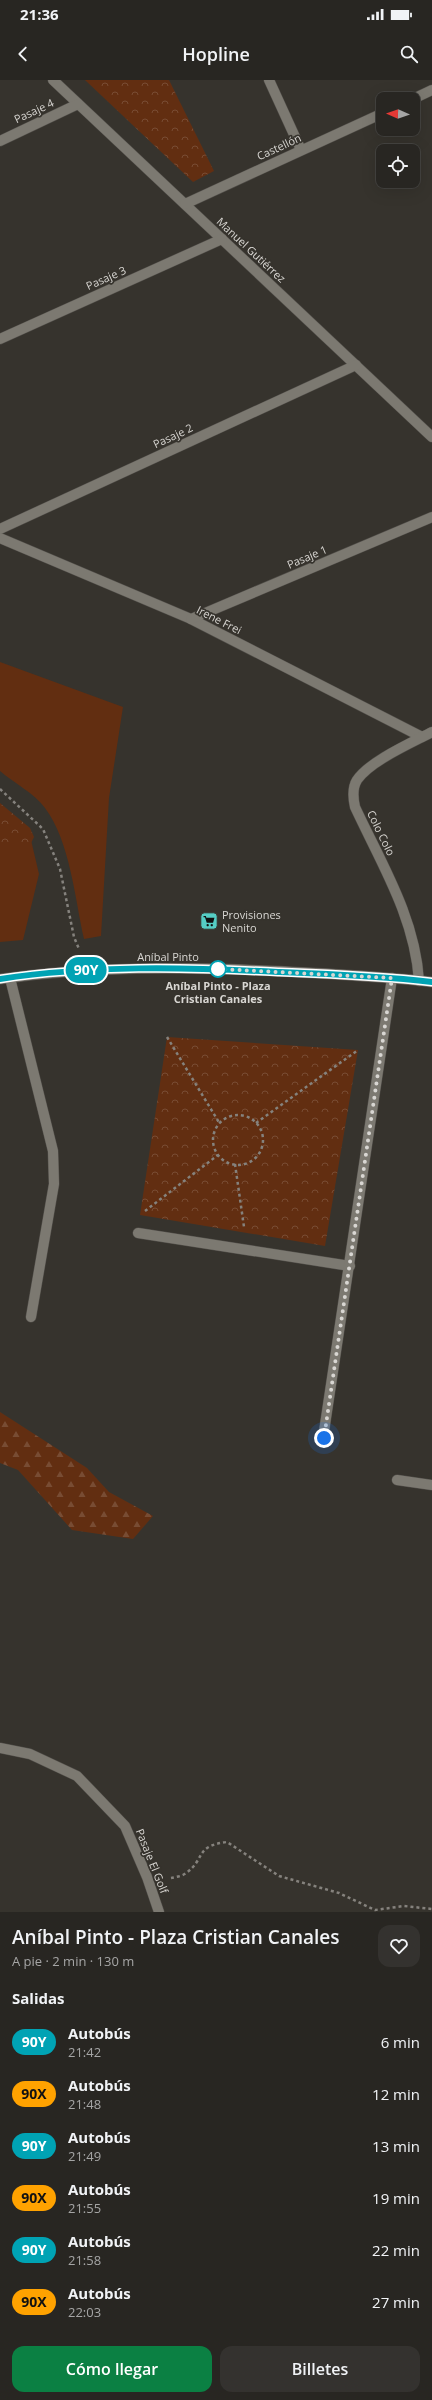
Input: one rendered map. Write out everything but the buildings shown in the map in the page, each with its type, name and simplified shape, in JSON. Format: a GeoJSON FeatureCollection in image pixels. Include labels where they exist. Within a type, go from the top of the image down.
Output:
{"type":"FeatureCollection","features":[{"type":"Feature","properties":{"kind":"street","name":"Manuel Gutiérrez"},"geometry":{"type":"LineString","coordinates":[[53,80],[432,437]]}},
{"type":"Feature","properties":{"kind":"street"},"geometry":{"type":"LineString","coordinates":[[269,80],[301,150]]}},
{"type":"Feature","properties":{"kind":"street"},"geometry":{"type":"LineString","coordinates":[[420,96],[432,90]]}},
{"type":"Feature","properties":{"kind":"street","name":"Pasaje 4"},"geometry":{"type":"LineString","coordinates":[[0,141],[78,104]]}},
{"type":"Feature","properties":{"kind":"street","name":"Castellón"},"geometry":{"type":"LineString","coordinates":[[185,204],[376,116]]}},
{"type":"Feature","properties":{"kind":"street","name":"Pasaje 3"},"geometry":{"type":"LineString","coordinates":[[0,338],[222,239]]}},
{"type":"Feature","properties":{"kind":"street","name":"Pasaje 2"},"geometry":{"type":"LineString","coordinates":[[0,529],[356,366]]}},
{"type":"Feature","properties":{"kind":"street","name":"Pasaje 1"},"geometry":{"type":"LineString","coordinates":[[191,619],[432,517]]}},
{"type":"Feature","properties":{"kind":"street","name":"Irene Frei"},"geometry":{"type":"LineString","coordinates":[[0,538],[191,619],[422,737]]}},
{"type":"Feature","properties":{"kind":"street","name":"Colo Colo"},"geometry":{"type":"LineString","coordinates":[[419,981],[413,935],[407,916],[353,799],[356,781],[363,773],[432,732]]}},
{"type":"Feature","properties":{"kind":"street","name":"Aníbal Pinto"},"geometry":{"type":"LineString","coordinates":[[5,979],[88,970],[221,969],[392,978],[432,982]]}},
{"type":"Feature","properties":{"kind":"street"},"geometry":{"type":"LineString","coordinates":[[324,1438],[392,978]]}},
{"type":"Feature","properties":{"kind":"street"},"geometry":{"type":"LineString","coordinates":[[5,979],[53,1150],[54,1184],[31,1317]]}},
{"type":"Feature","properties":{"kind":"street"},"geometry":{"type":"LineString","coordinates":[[138,1233],[350,1266]]}},
{"type":"Feature","properties":{"kind":"street"},"geometry":{"type":"LineString","coordinates":[[397,1480],[432,1486]]}},
{"type":"Feature","properties":{"kind":"street","name":"Pasaje El Golf"},"geometry":{"type":"LineString","coordinates":[[0,1748],[30,1754],[78,1776],[125,1826],[147,1877],[159,1912]]}},
{"type":"Feature","properties":{"kind":"path"},"geometry":{"type":"LineString","coordinates":[[0,789],[44,829],[60,869],[74,937],[88,970]]}},
{"type":"Feature","properties":{"kind":"path"},"geometry":{"type":"LineString","coordinates":[[167,1037],[220,1124]]}},
{"type":"Feature","properties":{"kind":"path"},"geometry":{"type":"LineString","coordinates":[[256,1123],[358,1050]]}},
{"type":"Feature","properties":{"kind":"path"},"geometry":{"type":"LineString","coordinates":[[240,1116],[251,1118],[256,1123],[262,1137],[259,1152],[250,1161],[235,1164],[226,1162],[218,1155],[214,1137],[216,1128],[220,1124],[228,1118],[240,1116]]}},
{"type":"Feature","properties":{"kind":"path"},"geometry":{"type":"LineString","coordinates":[[140,1215],[218,1155]]}},
{"type":"Feature","properties":{"kind":"path"},"geometry":{"type":"LineString","coordinates":[[235,1164],[244,1232]]}},
{"type":"Feature","properties":{"kind":"path"},"geometry":{"type":"LineString","coordinates":[[147,1877],[170,1879],[186,1873],[202,1851],[214,1844],[227,1842],[279,1876],[340,1893],[375,1910],[404,1906],[432,1909]]}},
{"type":"Feature","properties":{"kind":"green space"},"geometry":{"type":"Polygon","coordinates":[[[85,80],[169,80],[214,171],[193,182],[85,80]]]}},
{"type":"Feature","properties":{"kind":"green space"},"geometry":{"type":"Polygon","coordinates":[[[0,662],[123,707],[109,798],[101,936],[84,939],[66,853],[53,821],[45,808],[30,793],[0,771],[0,662]]]}},
{"type":"Feature","properties":{"kind":"green space"},"geometry":{"type":"Polygon","coordinates":[[[0,803],[30,828],[34,837],[30,845],[0,847],[0,803]]]}},
{"type":"Feature","properties":{"kind":"green space"},"geometry":{"type":"Polygon","coordinates":[[[0,809],[31,840],[39,874],[23,940],[0,942],[0,809]]]}},
{"type":"Feature","properties":{"kind":"green space"},"geometry":{"type":"Polygon","coordinates":[[[167,1037],[358,1050],[325,1246],[140,1215],[167,1037]]]}},
{"type":"Feature","properties":{"kind":"green space"},"geometry":{"type":"Polygon","coordinates":[[[0,1412],[87,1468],[109,1492],[153,1516],[133,1539],[72,1530],[18,1470],[0,1463],[0,1412]]]}},
{"type":"Feature","properties":{"kind":"bus line","name":"90Y"},"geometry":{"type":"LineString","coordinates":[[0,979],[88,970],[154,968],[340,974],[432,982]]}},
{"type":"Feature","properties":{"kind":"place","name":"Provisiones Nenito"},"geometry":{"type":"Point","coordinates":[209,921]}},
{"type":"Feature","properties":{"kind":"place","name":"Aníbal Pinto - Plaza Cristian Canales"},"geometry":{"type":"Point","coordinates":[218,969]}},
{"type":"Feature","properties":{"kind":"route"},"geometry":{"type":"LineString","coordinates":[[218,969],[340,974],[392,978],[324,1438]]}}]}
